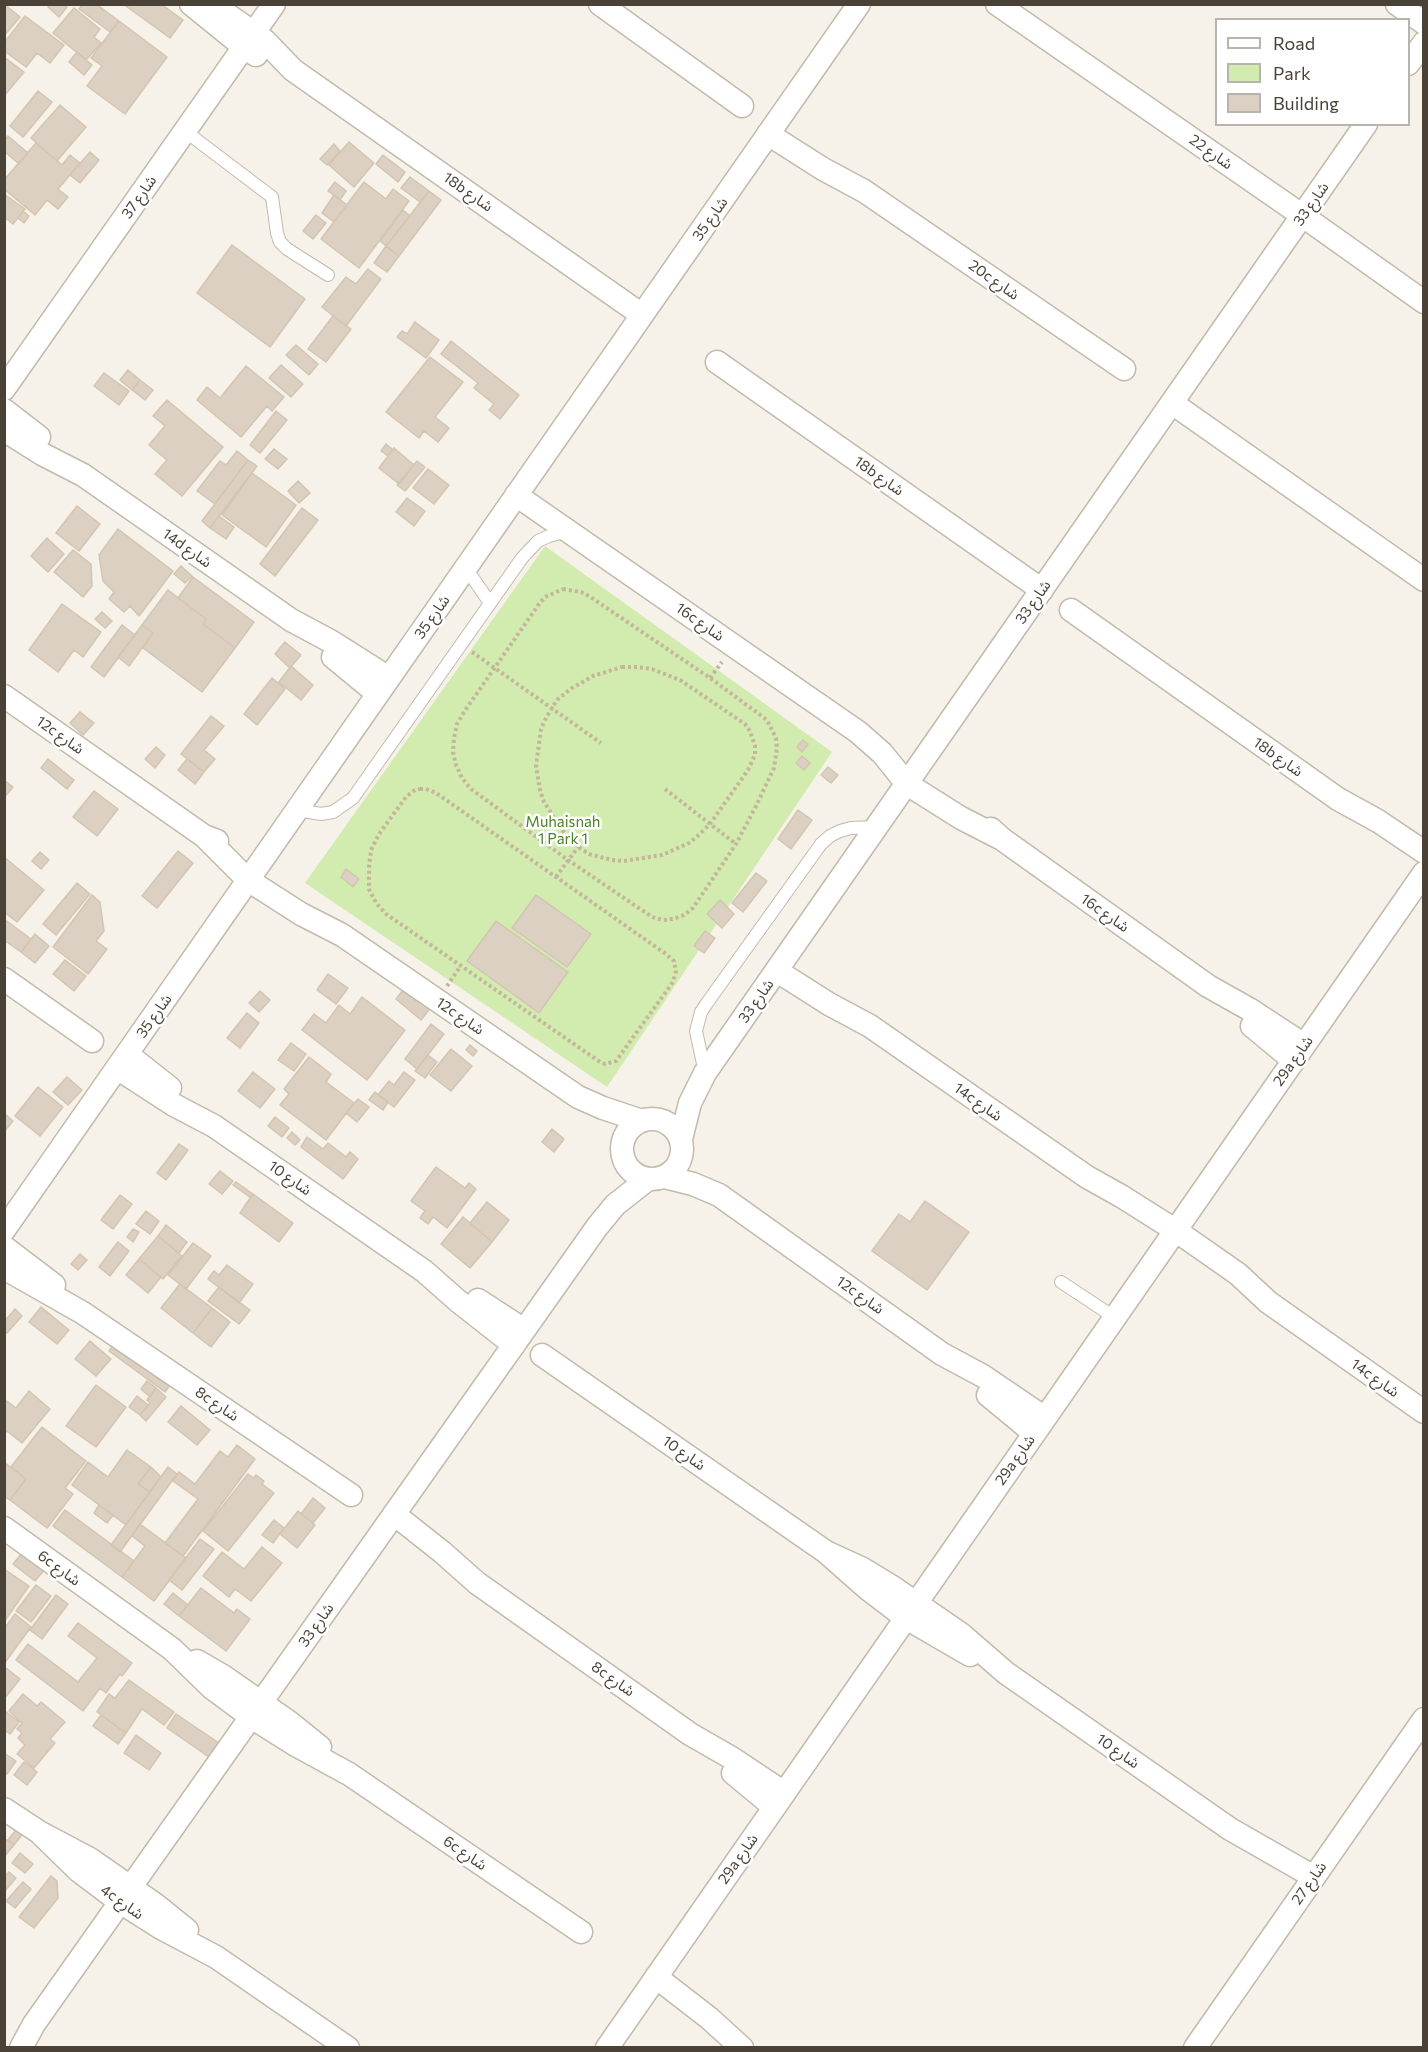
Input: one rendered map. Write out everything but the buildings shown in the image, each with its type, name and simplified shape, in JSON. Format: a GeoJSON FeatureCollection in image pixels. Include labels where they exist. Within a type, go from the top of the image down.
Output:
{"type":"FeatureCollection","features":[{"type":"Feature","properties":{"kind":"street","name":"18b شارع"},"geometry":{"type":"LineString","coordinates":[[191,4],[293,70],[642,315]]}},
{"type":"Feature","properties":{"kind":"street","name":"18b شارع"},"geometry":{"type":"LineString","coordinates":[[212,4],[249,40]]}},
{"type":"Feature","properties":{"kind":"street","name":"شارع 37"},"geometry":{"type":"LineString","coordinates":[[4,389],[274,4]]}},
{"type":"Feature","properties":{"kind":"street"},"geometry":{"type":"LineString","coordinates":[[600,4],[742,106]]}},
{"type":"Feature","properties":{"kind":"street","name":"شارع 35"},"geometry":{"type":"LineString","coordinates":[[4,1230],[859,4]]}},
{"type":"Feature","properties":{"kind":"street","name":"شارع 22"},"geometry":{"type":"LineString","coordinates":[[997,4],[1424,302]]}},
{"type":"Feature","properties":{"kind":"street"},"geometry":{"type":"LineString","coordinates":[[1397,4],[1424,23]]}},
{"type":"Feature","properties":{"kind":"street"},"geometry":{"type":"LineString","coordinates":[[1410,61],[1424,43]]}},
{"type":"Feature","properties":{"kind":"street","name":"شارع 33"},"geometry":{"type":"LineString","coordinates":[[682,1143],[688,1108],[703,1077],[1365,126]]}},
{"type":"Feature","properties":{"kind":"street","name":"20c شارع"},"geometry":{"type":"LineString","coordinates":[[773,127],[830,160],[864,191],[1124,369]]}},
{"type":"Feature","properties":{"kind":"street","name":"18b شارع"},"geometry":{"type":"LineString","coordinates":[[717,362],[1042,590]]}},
{"type":"Feature","properties":{"kind":"street"},"geometry":{"type":"LineString","coordinates":[[1172,404],[1424,580]]}},
{"type":"Feature","properties":{"kind":"street","name":"14d شارع"},"geometry":{"type":"LineString","coordinates":[[4,410],[83,475],[291,620],[332,642],[383,686]]}},
{"type":"Feature","properties":{"kind":"street","name":"14d شارع"},"geometry":{"type":"LineString","coordinates":[[4,430],[42,454],[83,475]]}},
{"type":"Feature","properties":{"kind":"street","name":"16c شارع"},"geometry":{"type":"LineString","coordinates":[[516,495],[858,732],[961,818],[1002,839],[1208,986],[1242,1018],[1299,1053]]}},
{"type":"Feature","properties":{"kind":"street","name":"18b شارع"},"geometry":{"type":"LineString","coordinates":[[1071,610],[1338,799],[1378,821],[1424,852]]}},
{"type":"Feature","properties":{"kind":"street","name":"12c شارع"},"geometry":{"type":"LineString","coordinates":[[4,696],[204,836],[232,849],[253,873],[308,904],[342,935],[578,1096],[603,1108],[647,1120]]}},
{"type":"Feature","properties":{"kind":"street","name":"18b شارع"},"geometry":{"type":"LineString","coordinates":[[1338,799],[1423,873]]}},
{"type":"Feature","properties":{"kind":"street","name":"29a شارع"},"geometry":{"type":"LineString","coordinates":[[607,2048],[1423,873]]}},
{"type":"Feature","properties":{"kind":"street","name":"14c شارع"},"geometry":{"type":"LineString","coordinates":[[782,964],[829,1004],[870,1026],[1087,1177],[1114,1203],[1170,1237],[1244,1290],[1268,1302],[1424,1412]]}},
{"type":"Feature","properties":{"kind":"street"},"geometry":{"type":"LineString","coordinates":[[4,979],[92,1041]]}},
{"type":"Feature","properties":{"kind":"street","name":"شارع 10"},"geometry":{"type":"LineString","coordinates":[[122,1061],[180,1095],[214,1126],[424,1271],[458,1301],[519,1337]]}},
{"type":"Feature","properties":{"kind":"street","name":"شارع 33"},"geometry":{"type":"LineString","coordinates":[[647,1120],[672,1105],[703,1077]]}},
{"type":"Feature","properties":{"kind":"street","name":"12c شارع"},"geometry":{"type":"LineString","coordinates":[[578,1096],[597,1115],[624,1154]]}},
{"type":"Feature","properties":{"kind":"street"},"geometry":{"type":"LineString","coordinates":[[647,1120],[661,1120],[669,1124],[682,1143],[678,1165],[656,1178],[639,1176],[631,1171],[624,1154],[626,1135],[632,1127],[647,1120]]}},
{"type":"Feature","properties":{"kind":"street","name":"12c شارع"},"geometry":{"type":"LineString","coordinates":[[682,1143],[699,1172],[719,1195]]}},
{"type":"Feature","properties":{"kind":"street","name":"شارع 33"},"geometry":{"type":"LineString","coordinates":[[597,1227],[616,1189],[624,1154]]}},
{"type":"Feature","properties":{"kind":"street","name":"شارع 33"},"geometry":{"type":"LineString","coordinates":[[21,2048],[34,2024],[597,1227],[615,1205],[656,1178]]}},
{"type":"Feature","properties":{"kind":"street","name":"12c شارع"},"geometry":{"type":"LineString","coordinates":[[656,1178],[693,1184],[719,1195],[942,1354],[976,1385],[1040,1425]]}},
{"type":"Feature","properties":{"kind":"street","name":"8c شارع"},"geometry":{"type":"LineString","coordinates":[[4,1247],[47,1279],[83,1313]]}},
{"type":"Feature","properties":{"kind":"street","name":"8c شارع"},"geometry":{"type":"LineString","coordinates":[[4,1268],[83,1313],[351,1495]]}},
{"type":"Feature","properties":{"kind":"street","name":"شارع 10"},"geometry":{"type":"LineString","coordinates":[[542,1354],[826,1552],[868,1589],[911,1611],[951,1645],[1006,1673],[1230,1829],[1255,1854],[1308,1885]]}},
{"type":"Feature","properties":{"kind":"street","name":"8c شارع"},"geometry":{"type":"LineString","coordinates":[[389,1521],[436,1562],[477,1583],[690,1734],[724,1766],[779,1800]]}},
{"type":"Feature","properties":{"kind":"street","name":"6c شارع"},"geometry":{"type":"LineString","coordinates":[[4,1528],[172,1649],[212,1688],[256,1710],[294,1744],[349,1774],[581,1932]]}},
{"type":"Feature","properties":{"kind":"street","name":"شارع 27"},"geometry":{"type":"LineString","coordinates":[[1195,2048],[1424,1719]]}},
{"type":"Feature","properties":{"kind":"street","name":"4c شارع"},"geometry":{"type":"LineString","coordinates":[[4,1809],[39,1832],[65,1859],[126,1895],[161,1928],[216,1957],[348,2048]]}},
{"type":"Feature","properties":{"kind":"street"},"geometry":{"type":"LineString","coordinates":[[651,1984],[702,2028],[741,2048]]}},
{"type":"Feature","properties":{"kind":"street","name":"شارع 33"},"geometry":{"type":"LineString","coordinates":[[10,2048],[34,2024]]}},
{"type":"Feature","properties":{"kind":"lane"},"geometry":{"type":"LineString","coordinates":[[185,131],[272,197],[280,242],[286,249],[328,275]]}},
{"type":"Feature","properties":{"kind":"lane"},"geometry":{"type":"LineString","coordinates":[[297,810],[321,814],[333,812],[353,798],[529,549],[549,536],[568,531]]}},
{"type":"Feature","properties":{"kind":"lane"},"geometry":{"type":"LineString","coordinates":[[466,568],[490,603]]}},
{"type":"Feature","properties":{"kind":"lane"},"geometry":{"type":"LineString","coordinates":[[703,1077],[696,1031],[701,1012],[707,1003],[821,844],[840,831],[851,828],[877,827]]}},
{"type":"Feature","properties":{"kind":"lane"},"geometry":{"type":"LineString","coordinates":[[1061,1282],[1114,1317]]}},
{"type":"Feature","properties":{"kind":"path"},"geometry":{"type":"LineString","coordinates":[[563,589],[581,592],[767,720],[776,738],[777,758],[756,806],[736,843],[693,908],[674,919],[663,920],[652,917],[568,860],[471,789],[462,778],[453,752],[457,724],[545,597],[563,589]]}},
{"type":"Feature","properties":{"kind":"path"},"geometry":{"type":"LineString","coordinates":[[462,645],[601,743]]}},
{"type":"Feature","properties":{"kind":"path"},"geometry":{"type":"LineString","coordinates":[[622,667],[659,671],[680,680],[738,719],[750,731],[753,738],[754,755],[748,770],[710,824],[688,843],[662,855],[612,860],[589,854],[578,846],[549,813],[540,790],[536,766],[541,729],[551,708],[564,694],[593,675],[622,667]]}},
{"type":"Feature","properties":{"kind":"path"},"geometry":{"type":"LineString","coordinates":[[426,789],[436,793],[556,877],[670,957],[676,966],[673,982],[621,1057],[611,1064],[600,1062],[386,914],[376,903],[369,889],[371,850],[379,834],[410,793],[426,789]]}},
{"type":"Feature","properties":{"kind":"path"},"geometry":{"type":"LineString","coordinates":[[664,789],[736,843]]}},
{"type":"Feature","properties":{"kind":"path"},"geometry":{"type":"LineString","coordinates":[[556,877],[578,846]]}},
{"type":"Feature","properties":{"kind":"green space","name":"Muhaisnah 1 Park 1"},"geometry":{"type":"Polygon","coordinates":[[[545,546],[832,752],[607,1087],[305,883],[545,546]]]}}]}
